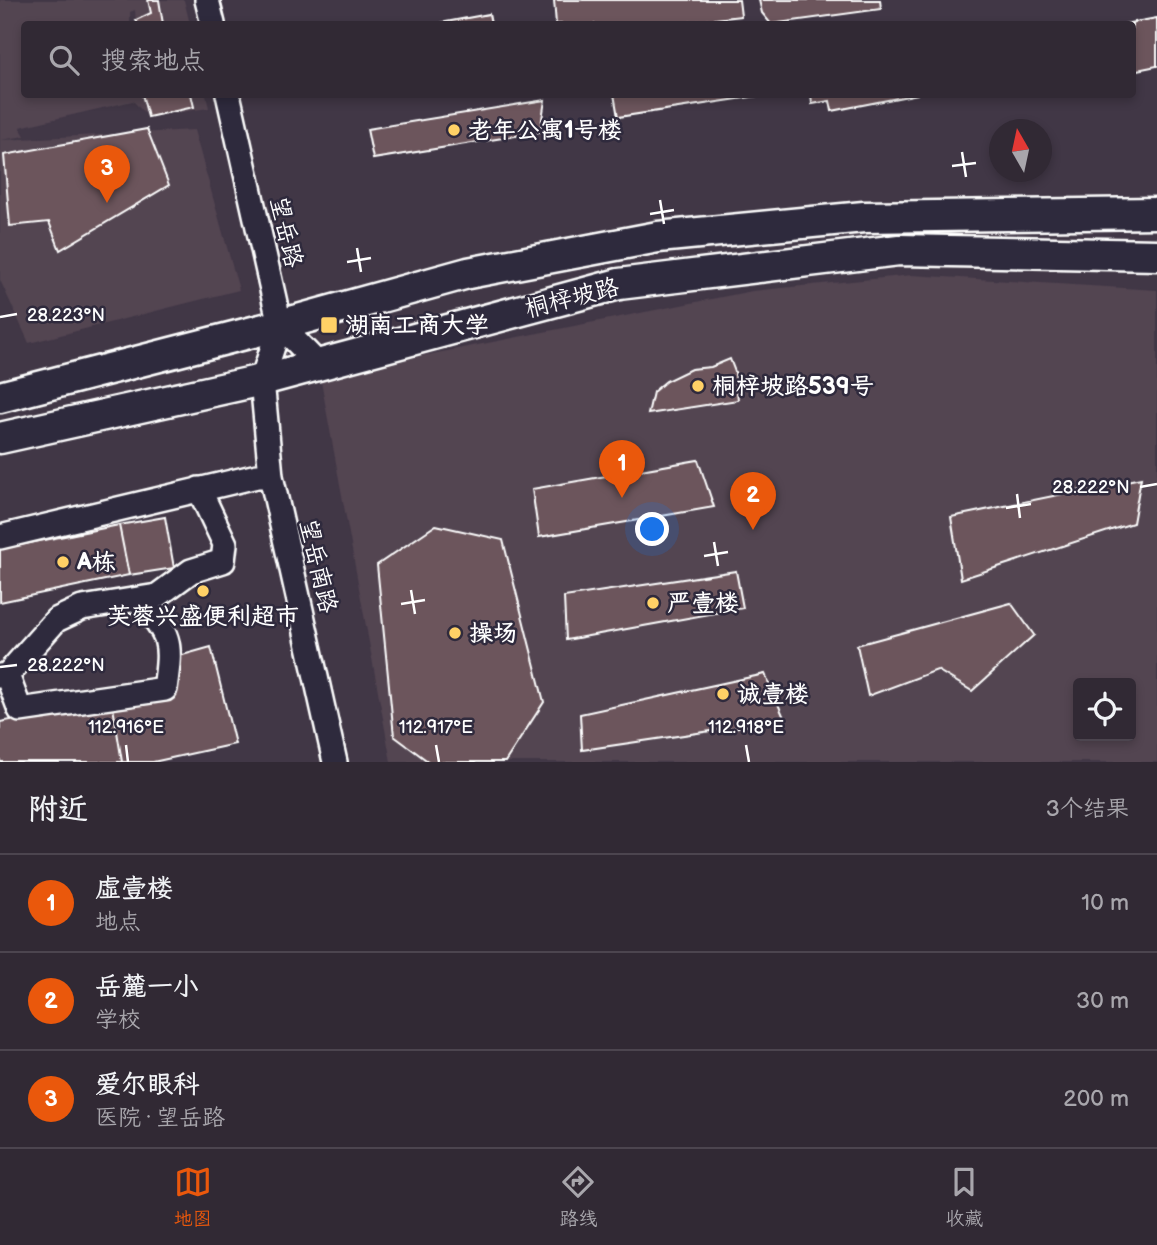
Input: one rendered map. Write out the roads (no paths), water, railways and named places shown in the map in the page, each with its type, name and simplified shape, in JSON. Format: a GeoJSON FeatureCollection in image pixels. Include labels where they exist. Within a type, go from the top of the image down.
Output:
{"type":"FeatureCollection","features":[{"type":"Feature","properties":{"kind":"main road","name":"桐梓坡路"},"geometry":{"type":"LineString","coordinates":[[0,397],[280,325],[468,273],[658,237],[864,217],[1157,213]]}},
{"type":"Feature","properties":{"kind":"main road","name":"桐梓坡路"},"geometry":{"type":"LineString","coordinates":[[0,438],[262,380],[619,284],[900,250],[1157,255]]}},
{"type":"Feature","properties":{"kind":"street"},"geometry":{"type":"LineString","coordinates":[[207,0],[211,21]]}},
{"type":"Feature","properties":{"kind":"street","name":"望岳路"},"geometry":{"type":"LineString","coordinates":[[229,98],[280,325]]}},
{"type":"Feature","properties":{"kind":"street"},"geometry":{"type":"LineString","coordinates":[[262,380],[280,325],[318,365]]}},
{"type":"Feature","properties":{"kind":"street","name":"望岳南路"},"geometry":{"type":"LineString","coordinates":[[262,380],[271,476],[335,762]]}},
{"type":"Feature","properties":{"kind":"street"},"geometry":{"type":"LineString","coordinates":[[0,537],[199,489],[257,476],[271,476]]}},
{"type":"Feature","properties":{"kind":"street"},"geometry":{"type":"LineString","coordinates":[[139,598],[165,630],[170,656],[165,689],[20,710],[4,676],[56,620],[82,607],[139,598],[157,596],[191,571],[223,561],[225,544],[199,489]]}},
{"type":"Feature","properties":{"kind":"place","name":"老年公寓1号楼"},"geometry":{"type":"Point","coordinates":[454,130]}},
{"type":"Feature","properties":{"kind":"place","name":"爱尔眼科"},"geometry":{"type":"Point","coordinates":[107,203]}},
{"type":"Feature","properties":{"kind":"place","name":"湖南工商大学"},"geometry":{"type":"Point","coordinates":[329,325]}},
{"type":"Feature","properties":{"kind":"place","name":"桐梓坡路539号"},"geometry":{"type":"Point","coordinates":[698,386]}},
{"type":"Feature","properties":{"kind":"place","name":"虚壹楼"},"geometry":{"type":"Point","coordinates":[622,498]}},
{"type":"Feature","properties":{"kind":"place","name":"岳麓一小"},"geometry":{"type":"Point","coordinates":[753,530]}},
{"type":"Feature","properties":{"kind":"place","name":"A栋"},"geometry":{"type":"Point","coordinates":[63,562]}},
{"type":"Feature","properties":{"kind":"place","name":"芙蓉兴盛便利超市"},"geometry":{"type":"Point","coordinates":[203,591]}},
{"type":"Feature","properties":{"kind":"place","name":"严壹楼"},"geometry":{"type":"Point","coordinates":[653,603]}},
{"type":"Feature","properties":{"kind":"place","name":"操场"},"geometry":{"type":"Point","coordinates":[455,633]}},
{"type":"Feature","properties":{"kind":"place","name":"诚壹楼"},"geometry":{"type":"Point","coordinates":[723,694]}}]}
